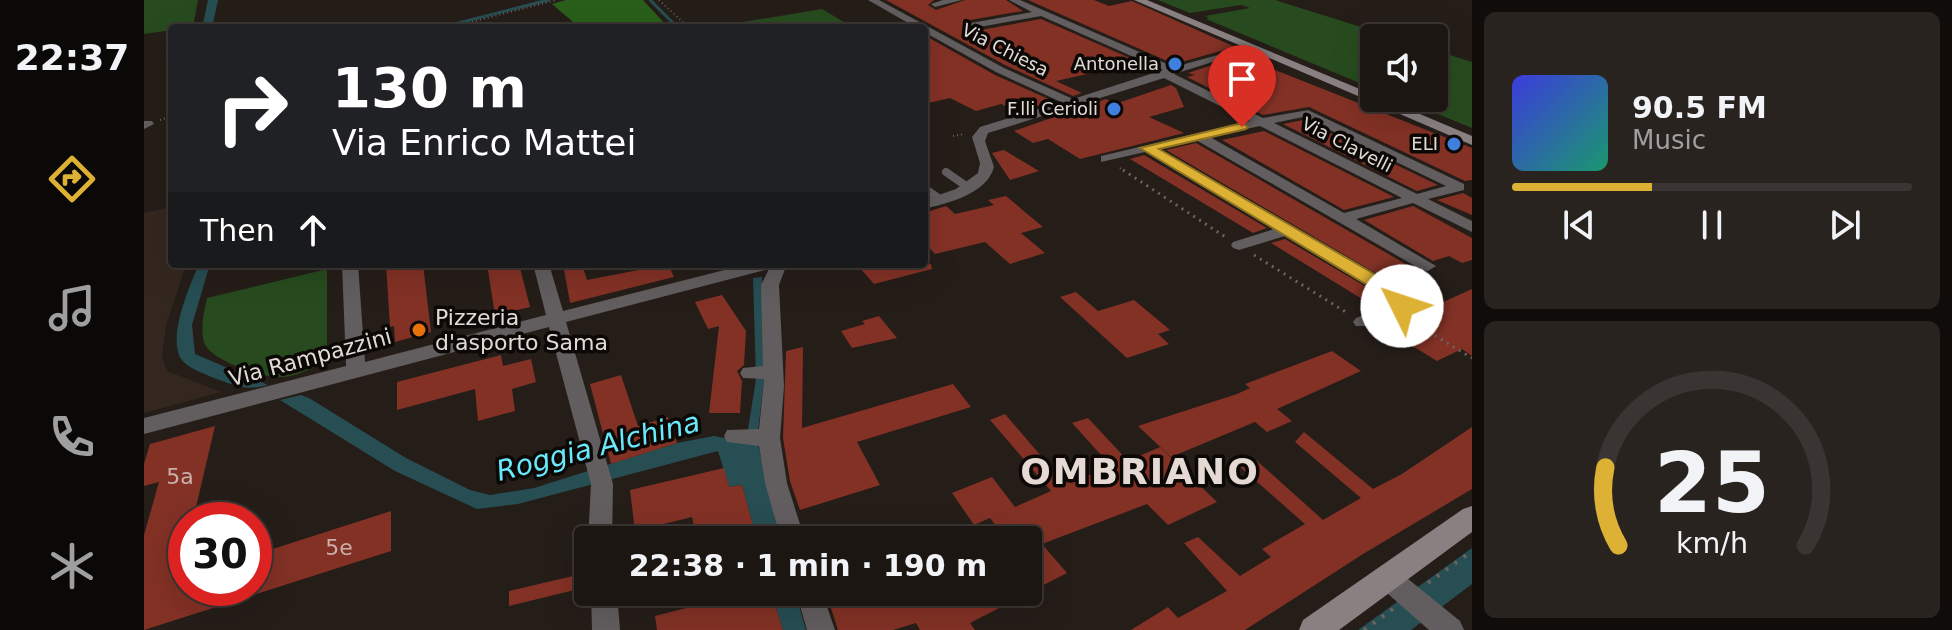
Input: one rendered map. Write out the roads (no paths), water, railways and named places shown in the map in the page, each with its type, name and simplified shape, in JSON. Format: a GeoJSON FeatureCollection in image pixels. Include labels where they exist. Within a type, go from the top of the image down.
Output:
{"type":"FeatureCollection","features":[{"type":"Feature","properties":{"kind":"street","name":"Via Chiesa"},"geometry":{"type":"LineString","coordinates":[[872,0],[917,24]]}},
{"type":"Feature","properties":{"kind":"street"},"geometry":{"type":"LineString","coordinates":[[935,4],[958,0]]}},
{"type":"Feature","properties":{"kind":"street","name":"Via Clavelli"},"geometry":{"type":"LineString","coordinates":[[1013,0],[1132,52],[1472,227]]}},
{"type":"Feature","properties":{"kind":"street"},"geometry":{"type":"LineString","coordinates":[[1139,0],[1472,141]]}},
{"type":"Feature","properties":{"kind":"street"},"geometry":{"type":"LineString","coordinates":[[974,25],[1041,13]]}},
{"type":"Feature","properties":{"kind":"street","name":"Via Chiesa"},"geometry":{"type":"LineString","coordinates":[[928,30],[1000,70],[1071,102]]}},
{"type":"Feature","properties":{"kind":"street"},"geometry":{"type":"LineString","coordinates":[[1132,52],[1154,47]]}},
{"type":"Feature","properties":{"kind":"street","name":"Via Chiesa"},"geometry":{"type":"LineString","coordinates":[[969,188],[986,173],[987,166],[978,142],[984,130],[1247,48]]}},
{"type":"Feature","properties":{"kind":"street"},"geometry":{"type":"LineString","coordinates":[[1106,159],[1304,113],[1459,187],[1341,218]]}},
{"type":"Feature","properties":{"kind":"street"},"geometry":{"type":"LineString","coordinates":[[1198,136],[1428,266]]}},
{"type":"Feature","properties":{"kind":"street"},"geometry":{"type":"LineString","coordinates":[[1147,148],[1401,297],[1402,306],[1362,322]]}},
{"type":"Feature","properties":{"kind":"street"},"geometry":{"type":"LineString","coordinates":[[928,204],[969,188]]}},
{"type":"Feature","properties":{"kind":"street"},"geometry":{"type":"LineString","coordinates":[[1239,245],[1287,230]]}},
{"type":"Feature","properties":{"kind":"street"},"geometry":{"type":"LineString","coordinates":[[350,268],[356,368]]}},
{"type":"Feature","properties":{"kind":"street"},"geometry":{"type":"LineString","coordinates":[[542,268],[604,497],[601,526]]}},
{"type":"Feature","properties":{"kind":"street","name":"Via Rampazzini"},"geometry":{"type":"LineString","coordinates":[[144,426],[356,368],[753,268]]}},
{"type":"Feature","properties":{"kind":"street"},"geometry":{"type":"LineString","coordinates":[[777,268],[770,285],[774,372],[769,438],[776,483],[789,526]]}},
{"type":"Feature","properties":{"kind":"street"},"geometry":{"type":"LineString","coordinates":[[750,373],[774,372]]}},
{"type":"Feature","properties":{"kind":"street"},"geometry":{"type":"LineString","coordinates":[[735,436],[769,438]]}},
{"type":"Feature","properties":{"kind":"street"},"geometry":{"type":"LineString","coordinates":[[1314,630],[1395,584],[1472,517]]}},
{"type":"Feature","properties":{"kind":"street"},"geometry":{"type":"LineString","coordinates":[[1395,584],[1442,623]]}},
{"type":"Feature","properties":{"kind":"street"},"geometry":{"type":"LineString","coordinates":[[605,606],[606,630]]}},
{"type":"Feature","properties":{"kind":"street"},"geometry":{"type":"LineString","coordinates":[[813,606],[821,630]]}},
{"type":"Feature","properties":{"kind":"lane"},"geometry":{"type":"LineString","coordinates":[[946,172],[969,188]]}},
{"type":"Feature","properties":{"kind":"lane"},"geometry":{"type":"LineString","coordinates":[[928,191],[940,199]]}},
{"type":"Feature","properties":{"kind":"water"},"geometry":{"type":"Polygon","coordinates":[[[197,268],[209,268],[192,325],[195,354],[268,385],[247,388],[235,385],[196,370],[182,360],[177,339],[185,298],[197,268]]]}},
{"type":"Feature","properties":{"kind":"water"},"geometry":{"type":"Polygon","coordinates":[[[762,277],[765,369],[757,440],[777,526],[753,526],[742,485],[729,487],[718,451],[518,504],[477,509],[395,471],[280,400],[301,395],[309,398],[406,458],[470,490],[490,495],[534,488],[677,443],[714,436],[746,442],[756,379],[753,278],[762,277]]]}},
{"type":"Feature","properties":{"kind":"water"},"geometry":{"type":"Polygon","coordinates":[[[1472,548],[1472,584],[1411,630],[1358,630],[1472,548]]]}},
{"type":"Feature","properties":{"kind":"water"},"geometry":{"type":"Polygon","coordinates":[[[775,606],[799,606],[806,630],[783,630],[775,606]]]}},
{"type":"Feature","properties":{"kind":"waterway","name":"Roggia Alchina"},"geometry":{"type":"LineString","coordinates":[[208,24],[213,0]]}},
{"type":"Feature","properties":{"kind":"waterway"},"geometry":{"type":"LineString","coordinates":[[455,24],[548,0]]}},
{"type":"Feature","properties":{"kind":"waterway"},"geometry":{"type":"LineString","coordinates":[[650,0],[674,24]]}},
{"type":"Feature","properties":{"kind":"place","name":"Antonella"},"geometry":{"type":"Point","coordinates":[1175,64]}},
{"type":"Feature","properties":{"kind":"place","name":"F.lli Cerioli"},"geometry":{"type":"Point","coordinates":[1114,109]}},
{"type":"Feature","properties":{"kind":"place","name":"ELI"},"geometry":{"type":"Point","coordinates":[1454,144]}},
{"type":"Feature","properties":{"kind":"place","name":"Pizzeria d'asporto Sama"},"geometry":{"type":"Point","coordinates":[419,330]}},
{"type":"Feature","properties":{"kind":"district","name":"OMBRIANO"},"geometry":{"type":"Point","coordinates":[1140,471]}}]}
